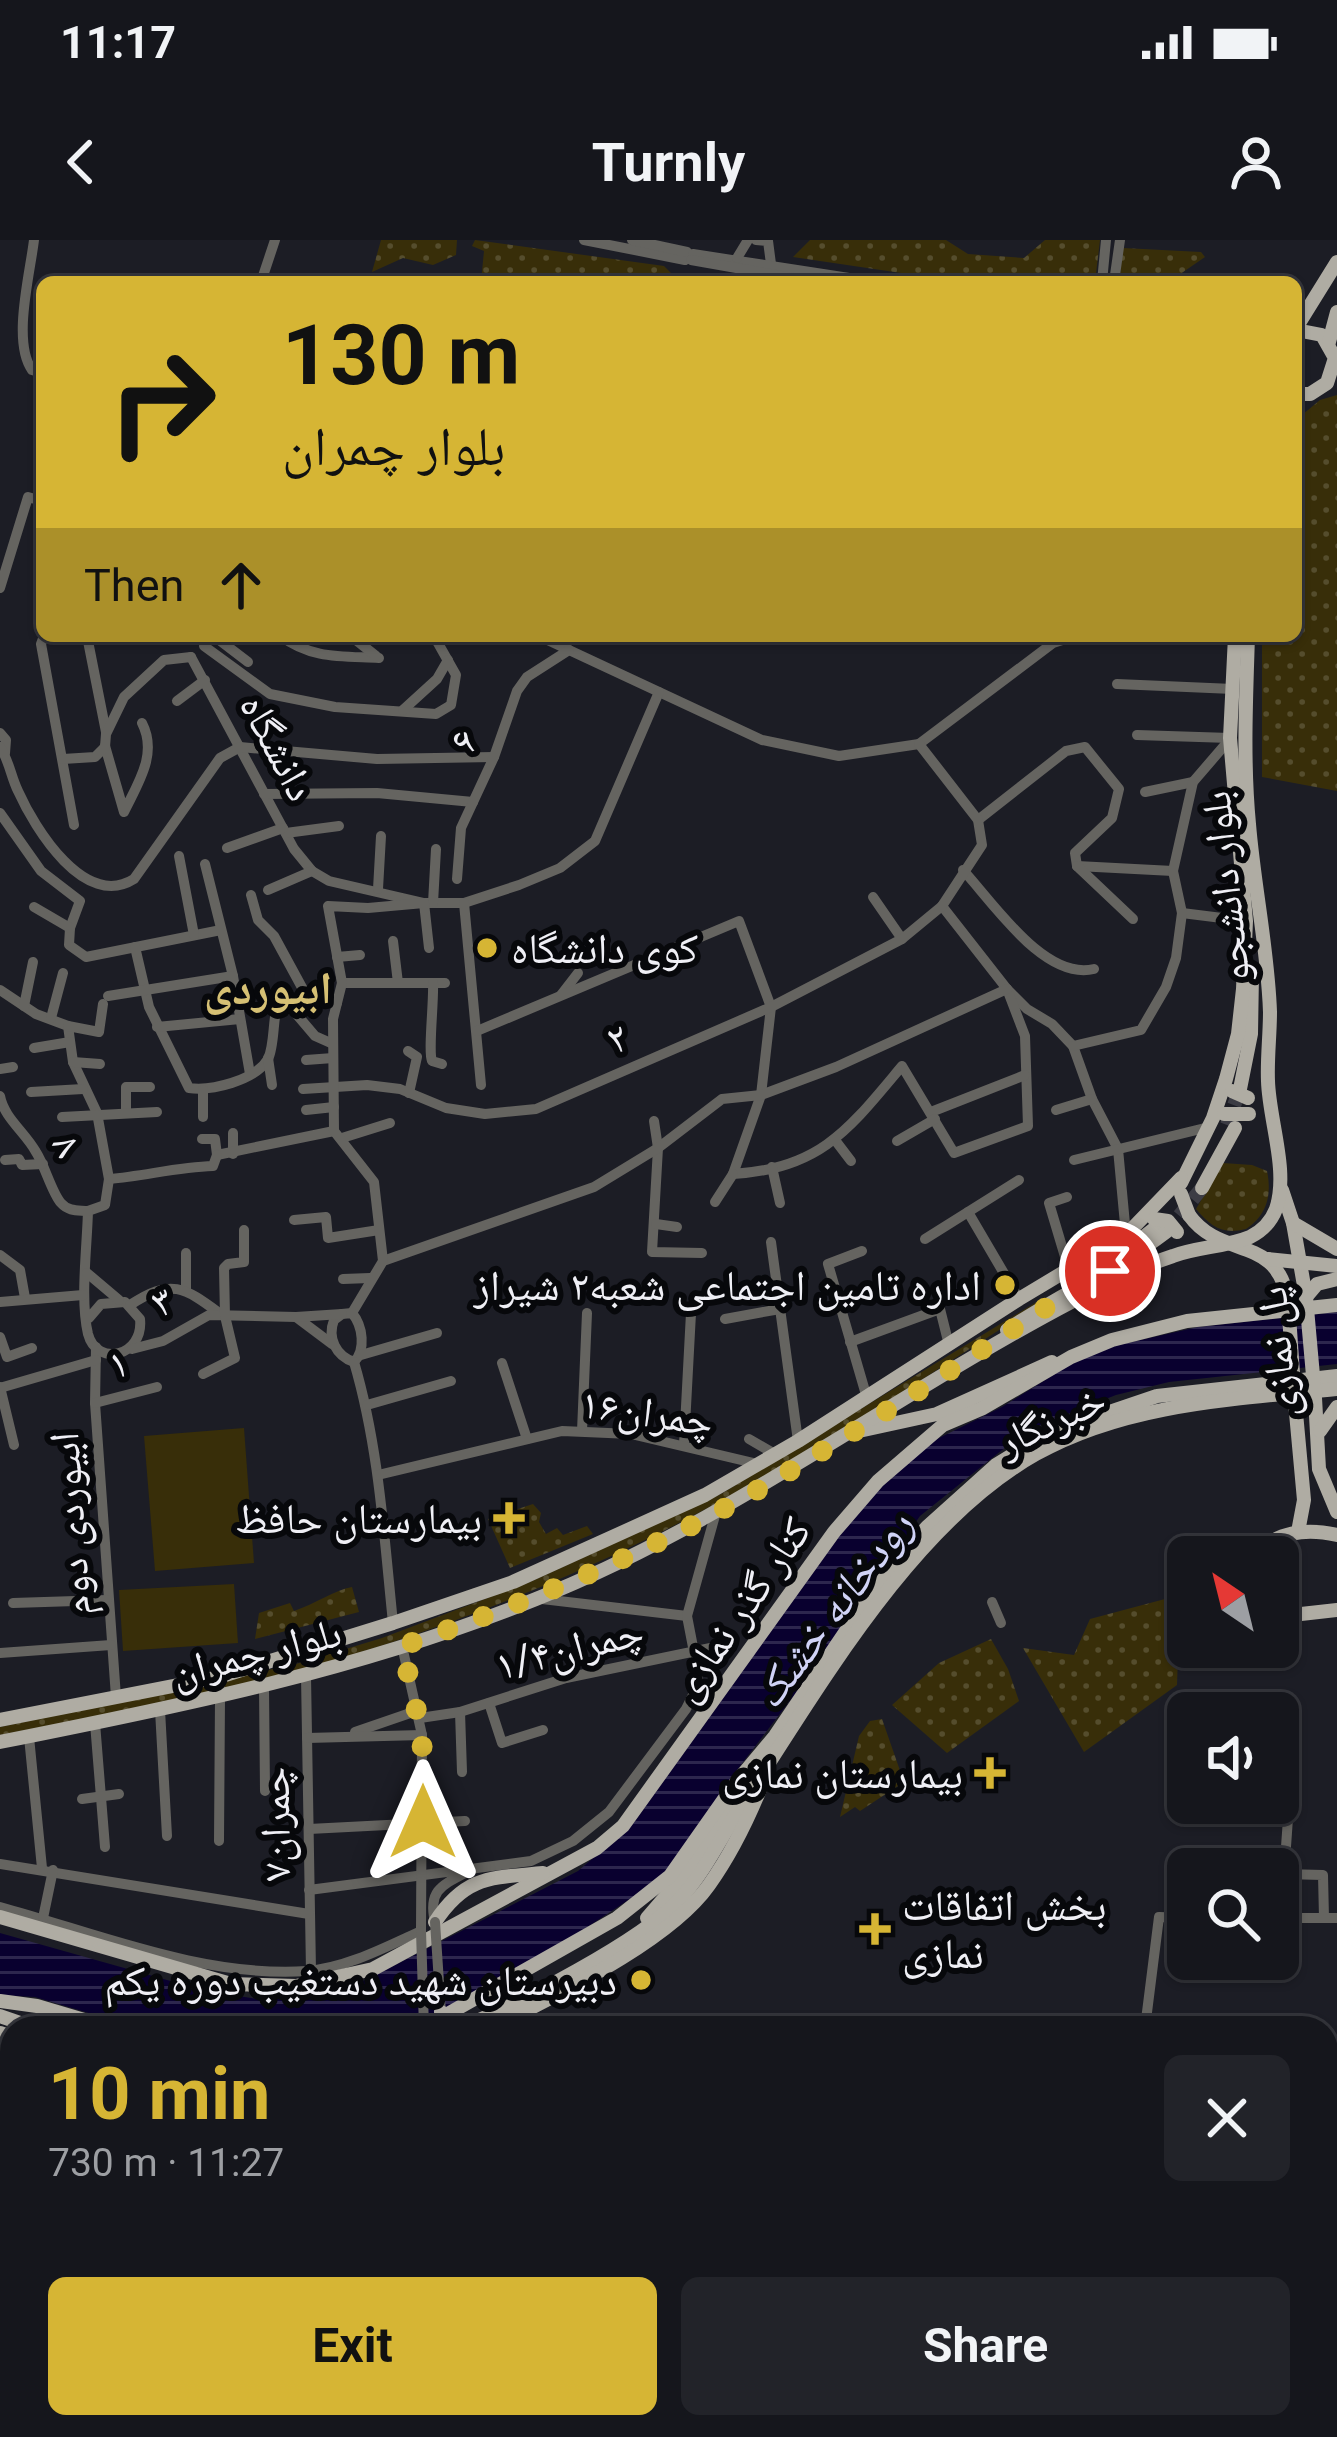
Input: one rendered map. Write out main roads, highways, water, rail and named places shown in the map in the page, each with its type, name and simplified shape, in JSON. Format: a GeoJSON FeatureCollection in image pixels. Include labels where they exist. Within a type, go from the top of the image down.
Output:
{"type":"FeatureCollection","features":[{"type":"Feature","properties":{"kind":"main road"},"geometry":{"type":"LineString","coordinates":[[1302,319],[1337,262]]}},
{"type":"Feature","properties":{"kind":"main road"},"geometry":{"type":"LineString","coordinates":[[1302,395],[1332,383],[1337,312]]}},
{"type":"Feature","properties":{"kind":"main road"},"geometry":{"type":"LineString","coordinates":[[1302,330],[1314,331],[1333,347]]}},
{"type":"Feature","properties":{"kind":"main road","name":"بلوار دانشجو"},"geometry":{"type":"LineString","coordinates":[[1234,642],[1230,738],[1252,922],[1266,957],[1273,1131]]}},
{"type":"Feature","properties":{"kind":"main road","name":"بلوار دانشجو"},"geometry":{"type":"LineString","coordinates":[[1221,1122],[1240,1094],[1238,1034],[1252,922],[1248,642]]}},
{"type":"Feature","properties":{"kind":"main road"},"geometry":{"type":"LineString","coordinates":[[1190,1186],[1240,1094],[1258,1035],[1252,922]]}},
{"type":"Feature","properties":{"kind":"main road"},"geometry":{"type":"LineString","coordinates":[[1240,1094],[1268,1083]]}},
{"type":"Feature","properties":{"kind":"main road"},"geometry":{"type":"LineString","coordinates":[[1240,1094],[1273,1131]]}},
{"type":"Feature","properties":{"kind":"main road"},"geometry":{"type":"LineString","coordinates":[[1190,1186],[1221,1122]]}},
{"type":"Feature","properties":{"kind":"main road","name":"پل نمازی"},"geometry":{"type":"LineString","coordinates":[[1273,1131],[1280,1185],[1302,1262],[1319,1469],[1333,1505]]}},
{"type":"Feature","properties":{"kind":"main road","name":"بلوار چمران"},"geometry":{"type":"LineString","coordinates":[[0,1742],[306,1676],[538,1599],[716,1512],[1070,1303],[1174,1255],[1244,1240],[1274,1215],[1280,1185]]}},
{"type":"Feature","properties":{"kind":"main road","name":"پل نمازی"},"geometry":{"type":"LineString","coordinates":[[1190,1186],[1190,1216],[1223,1242],[1268,1259],[1285,1281],[1304,1500],[1298,1532]]}},
{"type":"Feature","properties":{"kind":"main road","name":"بلوار چمران"},"geometry":{"type":"LineString","coordinates":[[0,1720],[219,1676],[513,1582],[705,1495],[798,1442],[1019,1299],[1126,1235],[1160,1225],[1190,1186]]}},
{"type":"Feature","properties":{"kind":"main road"},"geometry":{"type":"LineString","coordinates":[[1294,1223],[1337,1249]]}},
{"type":"Feature","properties":{"kind":"main road"},"geometry":{"type":"LineString","coordinates":[[1160,1225],[1174,1255]]}},
{"type":"Feature","properties":{"kind":"main road"},"geometry":{"type":"LineString","coordinates":[[949,1345],[1106,1264],[1160,1225]]}},
{"type":"Feature","properties":{"kind":"main road"},"geometry":{"type":"LineString","coordinates":[[959,1365],[1009,1328],[1131,1258],[1160,1225]]}},
{"type":"Feature","properties":{"kind":"main road"},"geometry":{"type":"LineString","coordinates":[[1268,1259],[1337,1266]]}},
{"type":"Feature","properties":{"kind":"main road"},"geometry":{"type":"LineString","coordinates":[[1306,1297],[1317,1284],[1337,1280]]}},
{"type":"Feature","properties":{"kind":"main road","name":"کنار گذر نمازی"},"geometry":{"type":"LineString","coordinates":[[0,1918],[231,1984],[296,1985],[374,1970],[597,1848],[645,1800],[834,1532],[878,1481],[943,1425],[1112,1340],[1187,1322],[1337,1305]]}},
{"type":"Feature","properties":{"kind":"main road"},"geometry":{"type":"LineString","coordinates":[[848,1433],[937,1414],[1035,1367],[1071,1357]]}},
{"type":"Feature","properties":{"kind":"main road"},"geometry":{"type":"LineString","coordinates":[[610,1948],[646,1919],[682,1878],[886,1572],[971,1485],[1029,1443],[1157,1396],[1337,1376]]}},
{"type":"Feature","properties":{"kind":"main road","name":"خبرنگار"},"geometry":{"type":"LineString","coordinates":[[499,2016],[655,1921],[699,1876],[873,1611],[925,1546],[974,1500],[1034,1455],[1172,1407],[1337,1388]]}},
{"type":"Feature","properties":{"kind":"main road"},"geometry":{"type":"LineString","coordinates":[[1317,1436],[1337,1407]]}},
{"type":"Feature","properties":{"kind":"main road"},"geometry":{"type":"LineString","coordinates":[[1304,1500],[1313,1512],[1333,1505]]}},
{"type":"Feature","properties":{"kind":"main road"},"geometry":{"type":"LineString","coordinates":[[1288,1536],[1337,1534]]}},
{"type":"Feature","properties":{"kind":"main road"},"geometry":{"type":"LineString","coordinates":[[1299,1613],[1337,1610]]}},
{"type":"Feature","properties":{"kind":"main road"},"geometry":{"type":"LineString","coordinates":[[444,2016],[545,1962],[650,1894],[688,1854],[734,1785],[775,1736]]}},
{"type":"Feature","properties":{"kind":"main road"},"geometry":{"type":"LineString","coordinates":[[505,2016],[564,1991],[685,1912],[708,1886],[758,1797],[773,1758]]}},
{"type":"Feature","properties":{"kind":"main road"},"geometry":{"type":"LineString","coordinates":[[428,1927],[460,1890],[476,1881],[554,1873]]}},
{"type":"Feature","properties":{"kind":"main road"},"geometry":{"type":"LineString","coordinates":[[0,2000],[71,2016]]}},
{"type":"Feature","properties":{"kind":"water","name":"رودخانه خشک"},"geometry":{"type":"Polygon","coordinates":[[[1337,1312],[1337,1364],[1169,1382],[1116,1395],[1040,1425],[1012,1442],[920,1516],[724,1787],[677,1862],[542,1957],[430,2016],[99,2016],[35,1997],[0,1995],[0,1933],[206,1991],[264,2000],[310,1996],[366,1980],[578,1871],[632,1825],[842,1532],[883,1484],[931,1442],[1002,1407],[1092,1351],[1198,1327],[1337,1312]]]}},
{"type":"Feature","properties":{"kind":"tunnel"},"geometry":{"type":"LineString","coordinates":[[1227,1125],[1240,1089]]}},
{"type":"Feature","properties":{"kind":"tunnel"},"geometry":{"type":"LineString","coordinates":[[1166,1232],[1202,1188]]}},
{"type":"Feature","properties":{"kind":"place","name":"کوی دانشگاه"},"geometry":{"type":"Point","coordinates":[487,948]}},
{"type":"Feature","properties":{"kind":"place","name":"اداره تامین اجتماعی شعبه۲ شیراز"},"geometry":{"type":"Point","coordinates":[1005,1285]}},
{"type":"Feature","properties":{"kind":"place","name":"بیمارستان حافظ"},"geometry":{"type":"Point","coordinates":[509,1518]}},
{"type":"Feature","properties":{"kind":"place","name":"بیمارستان نمازی"},"geometry":{"type":"Point","coordinates":[990,1773]}},
{"type":"Feature","properties":{"kind":"place","name":"بخش اتفاقات نمازی"},"geometry":{"type":"Point","coordinates":[875,1929]}},
{"type":"Feature","properties":{"kind":"place","name":"دبیرستان شهید دستغیب دوره یکم"},"geometry":{"type":"Point","coordinates":[641,1980]}},
{"type":"Feature","properties":{"kind":"district","name":"ابیوردی"},"geometry":{"type":"Point","coordinates":[268,988]}}]}
